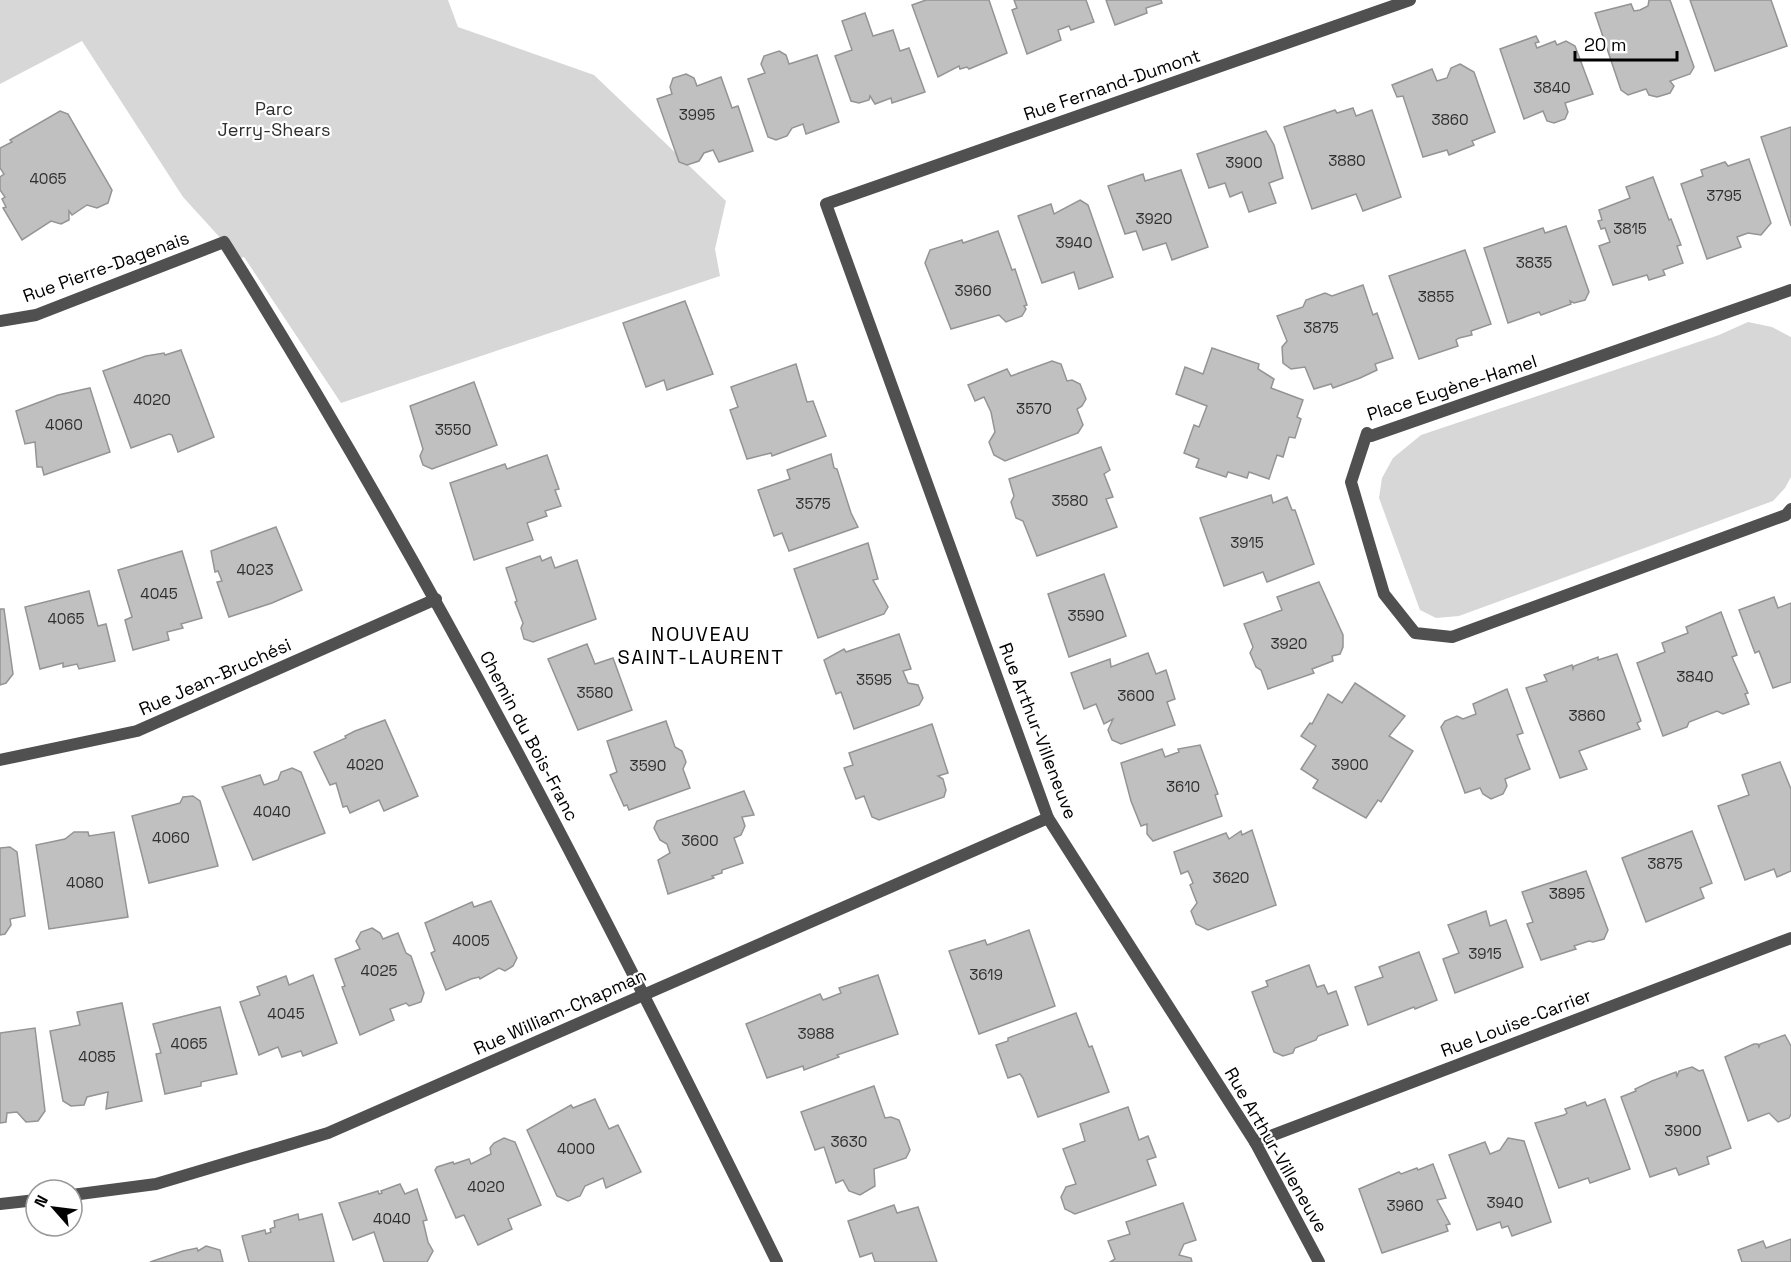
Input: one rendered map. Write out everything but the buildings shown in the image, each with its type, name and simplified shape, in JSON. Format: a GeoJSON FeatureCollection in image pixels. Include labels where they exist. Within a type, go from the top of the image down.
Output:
{"type":"FeatureCollection","features":[{"type":"Feature","properties":{"kind":"street","name":"Rue Fernand-Dumont"},"geometry":{"type":"LineString","coordinates":[[826,204],[1410,0]]}},
{"type":"Feature","properties":{"kind":"street","name":"Rue Arthur-Villeneuve"},"geometry":{"type":"LineString","coordinates":[[826,204],[1048,818],[1255,1142],[1319,1262]]}},
{"type":"Feature","properties":{"kind":"street","name":"Rue Pierre-Dagenais"},"geometry":{"type":"LineString","coordinates":[[0,321],[36,315],[224,242]]}},
{"type":"Feature","properties":{"kind":"street","name":"Chemin du Bois-Franc"},"geometry":{"type":"LineString","coordinates":[[224,242],[436,599],[645,994],[777,1262]]}},
{"type":"Feature","properties":{"kind":"street","name":"Place Eugène-Hamel"},"geometry":{"type":"LineString","coordinates":[[1791,290],[1371,436],[1367,433],[1350,482],[1384,594],[1414,633],[1452,637],[1786,515],[1791,509]]}},
{"type":"Feature","properties":{"kind":"street","name":"Rue Jean-Bruchési"},"geometry":{"type":"LineString","coordinates":[[0,760],[137,731],[436,599]]}},
{"type":"Feature","properties":{"kind":"street","name":"Rue William-Chapman"},"geometry":{"type":"LineString","coordinates":[[84,1193],[156,1184],[328,1133],[1048,818]]}},
{"type":"Feature","properties":{"kind":"street","name":"Rue Louise-Carrier"},"geometry":{"type":"LineString","coordinates":[[1255,1142],[1791,938]]}},
{"type":"Feature","properties":{"kind":"street"},"geometry":{"type":"LineString","coordinates":[[0,1204],[24,1201]]}},
{"type":"Feature","properties":{"kind":"green space","name":"Parc Jerry-Shears"},"geometry":{"type":"Polygon","coordinates":[[[0,0],[448,0],[458,27],[594,75],[726,201],[715,249],[720,276],[341,403],[244,257],[235,260],[224,242],[183,197],[82,41],[0,84],[0,0]]]}},
{"type":"Feature","properties":{"kind":"green space"},"geometry":{"type":"Polygon","coordinates":[[[1748,322],[1772,327],[1791,337],[1791,477],[1773,501],[1459,616],[1436,618],[1420,610],[1379,498],[1382,478],[1393,458],[1421,435],[1719,335],[1748,322]]]}},
{"type":"Feature","properties":{"kind":"district","name":"NOUVEAU SAINT-LAURENT"},"geometry":{"type":"Point","coordinates":[701,646]}}]}
